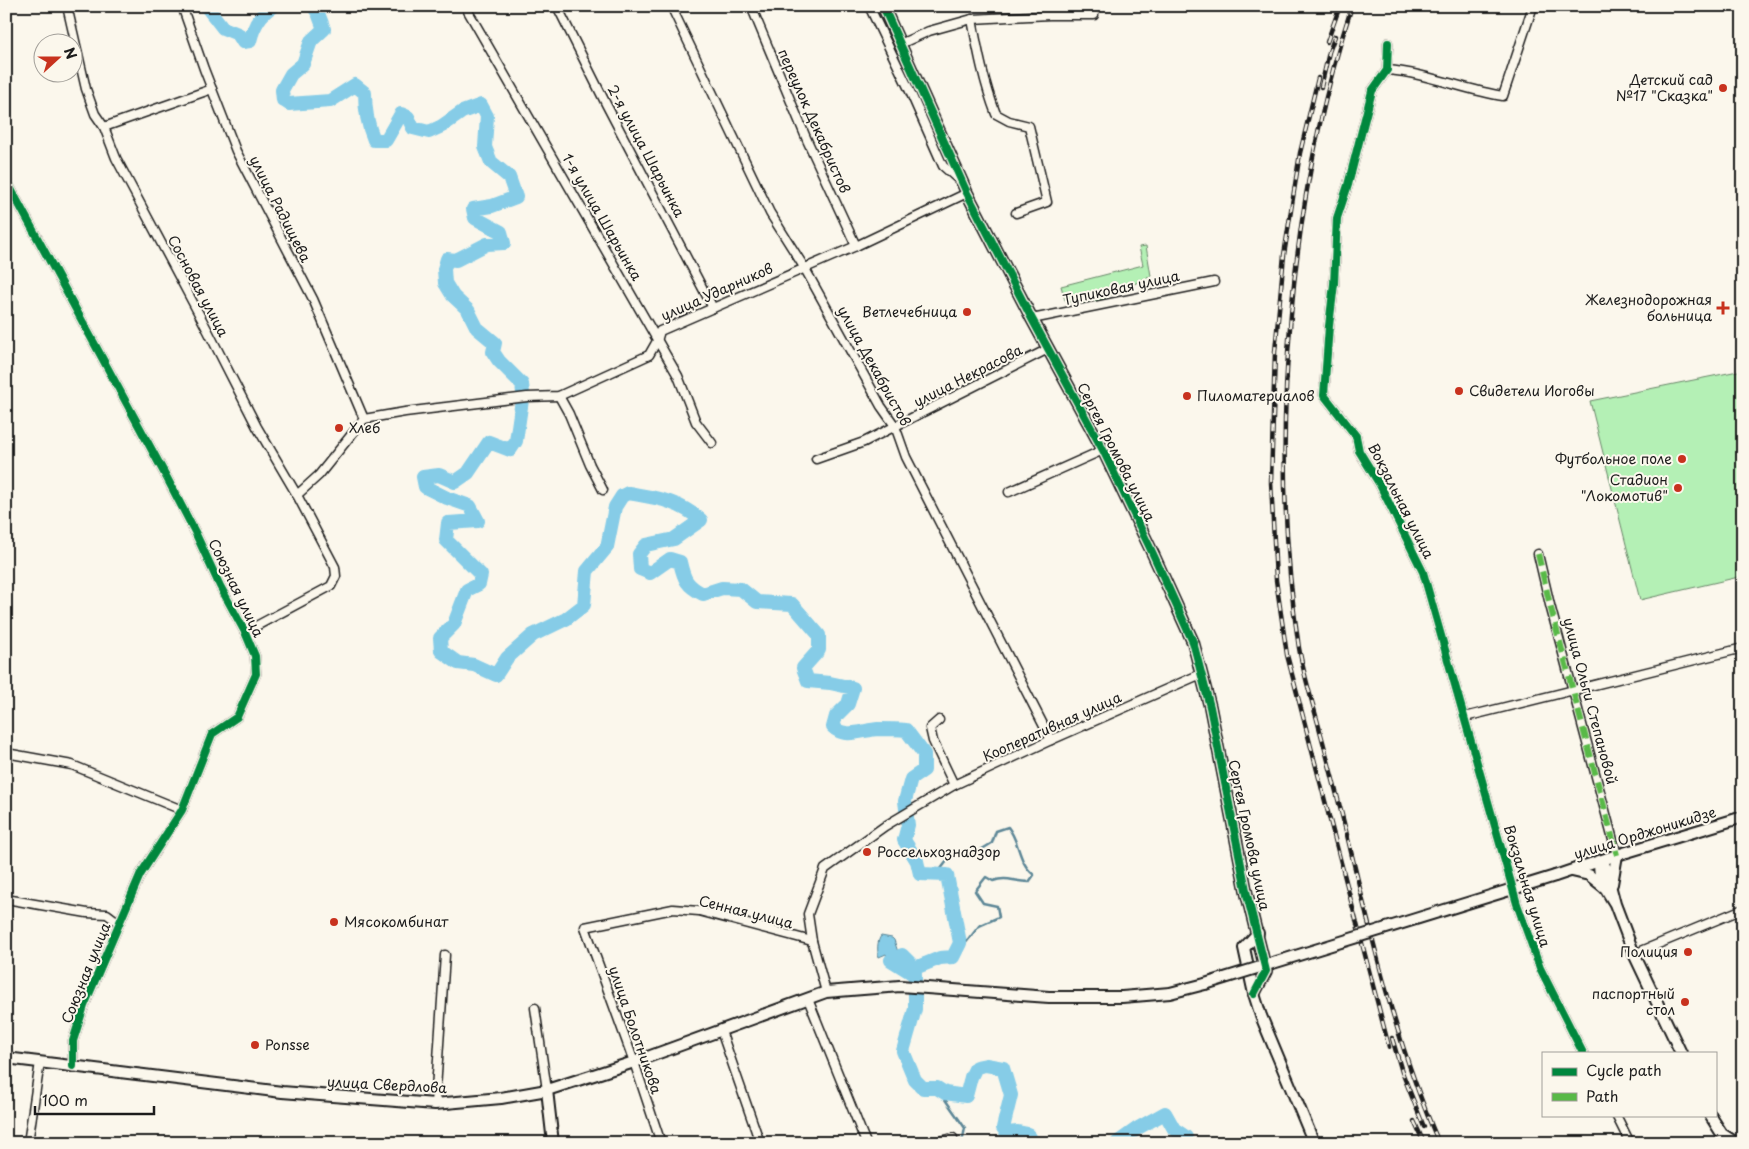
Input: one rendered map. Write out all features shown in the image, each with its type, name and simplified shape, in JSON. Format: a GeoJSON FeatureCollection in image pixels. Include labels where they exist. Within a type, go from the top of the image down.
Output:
{"type":"FeatureCollection","features":[{"type":"Feature","properties":{"kind":"main road","name":"Сергея Громова улица"},"geometry":{"type":"LineString","coordinates":[[883,6],[965,188],[1032,319],[1103,450],[1189,634],[1210,707],[1247,895],[1266,971],[1254,994]]}},
{"type":"Feature","properties":{"kind":"main road","name":"улица Орджоникидзе"},"geometry":{"type":"LineString","coordinates":[[1206,984],[1743,817]]}},
{"type":"Feature","properties":{"kind":"main road"},"geometry":{"type":"LineString","coordinates":[[1608,887],[1617,855]]}},
{"type":"Feature","properties":{"kind":"main road"},"geometry":{"type":"LineString","coordinates":[[1600,860],[1605,866],[1608,887],[1634,954],[1681,1052]]}},
{"type":"Feature","properties":{"kind":"main road"},"geometry":{"type":"LineString","coordinates":[[1572,870],[1589,875],[1608,887]]}},
{"type":"Feature","properties":{"kind":"main road"},"geometry":{"type":"LineString","coordinates":[[1258,934],[1244,948],[1254,994],[1314,1143]]}},
{"type":"Feature","properties":{"kind":"main road","name":"улица Свердлова"},"geometry":{"type":"LineString","coordinates":[[6,1058],[282,1092],[435,1104],[501,1098],[547,1090],[634,1062],[826,992],[900,986],[934,987],[1049,997],[1122,997],[1170,993],[1206,984]]}},
{"type":"Feature","properties":{"kind":"main road"},"geometry":{"type":"LineString","coordinates":[[547,1090],[553,1143]]}},
{"type":"Feature","properties":{"kind":"main road"},"geometry":{"type":"LineString","coordinates":[[1711,1116],[1722,1134],[1736,1143]]}},
{"type":"Feature","properties":{"kind":"street","name":"Сосновая улица"},"geometry":{"type":"LineString","coordinates":[[67,6],[86,89],[94,114],[104,127],[116,158],[257,427],[297,495],[335,567],[336,576],[331,586],[245,632]]}},
{"type":"Feature","properties":{"kind":"street","name":"улица Радищева"},"geometry":{"type":"LineString","coordinates":[[182,6],[236,151],[313,299],[364,419]]}},
{"type":"Feature","properties":{"kind":"street","name":"1-я улица Шарьинка"},"geometry":{"type":"LineString","coordinates":[[465,6],[575,194],[678,376],[696,422],[712,443]]}},
{"type":"Feature","properties":{"kind":"street","name":"2-я улица Шарьинка"},"geometry":{"type":"LineString","coordinates":[[557,6],[713,308]]}},
{"type":"Feature","properties":{"kind":"street","name":"улица Декабристов"},"geometry":{"type":"LineString","coordinates":[[671,6],[770,213],[804,268],[881,406],[895,426],[906,457],[1051,740]]}},
{"type":"Feature","properties":{"kind":"street","name":"переулок Декабристов"},"geometry":{"type":"LineString","coordinates":[[751,6],[807,140],[856,246]]}},
{"type":"Feature","properties":{"kind":"street"},"geometry":{"type":"LineString","coordinates":[[869,6],[943,166],[965,188]]}},
{"type":"Feature","properties":{"kind":"street"},"geometry":{"type":"LineString","coordinates":[[1388,43],[1387,70],[1409,72],[1503,96],[1533,6]]}},
{"type":"Feature","properties":{"kind":"street"},"geometry":{"type":"LineString","coordinates":[[900,44],[930,30],[972,19],[1094,15]]}},
{"type":"Feature","properties":{"kind":"street"},"geometry":{"type":"LineString","coordinates":[[972,19],[986,86],[996,114],[1009,121],[1029,126],[1047,202],[1016,213]]}},
{"type":"Feature","properties":{"kind":"street","name":"Вокзальная улица"},"geometry":{"type":"LineString","coordinates":[[1387,70],[1372,91],[1338,218],[1324,395],[1356,436],[1359,451],[1380,485],[1423,572],[1514,895],[1540,968],[1582,1052]]}},
{"type":"Feature","properties":{"kind":"street"},"geometry":{"type":"LineString","coordinates":[[104,127],[212,89]]}},
{"type":"Feature","properties":{"kind":"street","name":"Союзная улица"},"geometry":{"type":"LineString","coordinates":[[6,180],[167,478],[220,586],[245,632],[255,656],[256,674],[237,717],[212,734],[182,810],[140,875],[84,1006],[73,1041],[73,1066]]}},
{"type":"Feature","properties":{"kind":"street","name":"улица Ударников"},"geometry":{"type":"LineString","coordinates":[[364,419],[405,412],[559,396],[649,355],[660,332],[856,246],[965,188]]}},
{"type":"Feature","properties":{"kind":"street","name":"Тупиковая улица"},"geometry":{"type":"LineString","coordinates":[[1032,319],[1214,282]]}},
{"type":"Feature","properties":{"kind":"street","name":"улица Некрасова"},"geometry":{"type":"LineString","coordinates":[[816,459],[864,442],[1048,349]]}},
{"type":"Feature","properties":{"kind":"street"},"geometry":{"type":"LineString","coordinates":[[559,396],[569,414],[590,466],[604,490]]}},
{"type":"Feature","properties":{"kind":"street"},"geometry":{"type":"LineString","coordinates":[[297,495],[319,475],[364,419]]}},
{"type":"Feature","properties":{"kind":"street"},"geometry":{"type":"LineString","coordinates":[[1009,492],[1103,450]]}},
{"type":"Feature","properties":{"kind":"street","name":"улица Ольги Степановой"},"geometry":{"type":"LineString","coordinates":[[1538,554],[1617,855]]}},
{"type":"Feature","properties":{"kind":"street"},"geometry":{"type":"LineString","coordinates":[[1465,717],[1743,648]]}},
{"type":"Feature","properties":{"kind":"street","name":"Кооперативная улица"},"geometry":{"type":"LineString","coordinates":[[812,942],[808,914],[825,869],[901,816],[954,785],[1201,674]]}},
{"type":"Feature","properties":{"kind":"street"},"geometry":{"type":"LineString","coordinates":[[939,720],[930,728],[933,741],[954,785]]}},
{"type":"Feature","properties":{"kind":"street"},"geometry":{"type":"LineString","coordinates":[[6,753],[72,765],[182,810]]}},
{"type":"Feature","properties":{"kind":"street"},"geometry":{"type":"LineString","coordinates":[[6,899],[87,913],[108,914],[119,923]]}},
{"type":"Feature","properties":{"kind":"street"},"geometry":{"type":"LineString","coordinates":[[1634,954],[1743,908]]}},
{"type":"Feature","properties":{"kind":"street","name":"Сенная улица"},"geometry":{"type":"LineString","coordinates":[[585,927],[673,909],[699,911],[812,942]]}},
{"type":"Feature","properties":{"kind":"street","name":"улица Болотникова"},"geometry":{"type":"LineString","coordinates":[[585,927],[661,1143]]}},
{"type":"Feature","properties":{"kind":"street"},"geometry":{"type":"LineString","coordinates":[[812,942],[826,992]]}},
{"type":"Feature","properties":{"kind":"street"},"geometry":{"type":"LineString","coordinates":[[435,1104],[445,955]]}},
{"type":"Feature","properties":{"kind":"street"},"geometry":{"type":"LineString","coordinates":[[808,999],[866,1143]]}},
{"type":"Feature","properties":{"kind":"street"},"geometry":{"type":"LineString","coordinates":[[534,1008],[547,1090]]}},
{"type":"Feature","properties":{"kind":"street"},"geometry":{"type":"LineString","coordinates":[[721,1031],[760,1143]]}},
{"type":"Feature","properties":{"kind":"street"},"geometry":{"type":"LineString","coordinates":[[28,1143],[40,1062]]}},
{"type":"Feature","properties":{"kind":"street"},"geometry":{"type":"LineString","coordinates":[[1616,1116],[1630,1143]]}},
{"type":"Feature","properties":{"kind":"street"},"geometry":{"type":"LineString","coordinates":[[934,1143],[953,1138]]}},
{"type":"Feature","properties":{"kind":"green space"},"geometry":{"type":"Polygon","coordinates":[[[1146,246],[1151,276],[1088,304],[1065,300],[1061,286],[1143,265],[1139,247],[1146,246]]]}},
{"type":"Feature","properties":{"kind":"green space","name":"Стадион \"Локомотив\""},"geometry":{"type":"Polygon","coordinates":[[[1743,370],[1743,576],[1640,600],[1590,401],[1743,370]]]}},
{"type":"Feature","properties":{"kind":"water"},"geometry":{"type":"Polygon","coordinates":[[[881,936],[894,940],[900,958],[896,961],[889,960],[886,954],[879,957],[878,946],[881,936]]]}},
{"type":"Feature","properties":{"kind":"waterway"},"geometry":{"type":"LineString","coordinates":[[206,6],[223,28],[238,34],[243,42],[250,41],[258,22],[264,13],[273,6]]}},
{"type":"Feature","properties":{"kind":"waterway"},"geometry":{"type":"LineString","coordinates":[[313,6],[324,29],[311,41],[303,64],[291,74],[282,90],[283,100],[289,104],[330,101],[355,85],[365,93],[367,116],[374,140],[386,140],[401,114],[408,117],[413,128],[429,132],[442,126],[462,112],[481,105],[487,116],[485,147],[491,162],[509,177],[516,197],[492,206],[473,209],[475,218],[501,232],[504,243],[487,244],[456,260],[447,259],[444,269],[445,283],[453,296],[468,310],[477,328],[495,343],[493,352],[499,361],[522,384],[523,393],[516,441],[510,450],[489,442],[468,473],[455,482],[439,475],[423,477],[425,487],[447,498],[470,506],[478,521],[448,523],[446,540],[481,575],[479,584],[467,590],[454,624],[440,638],[441,651],[458,663],[474,665],[496,675],[507,658],[533,635],[566,619],[584,605],[587,571],[607,547],[615,507],[622,496],[628,493],[666,501],[684,508],[701,520],[674,539],[646,545],[639,554],[640,569],[650,573],[670,559],[680,562],[687,582],[703,594],[722,588],[741,589],[757,602],[792,604],[819,635],[819,650],[803,668],[808,681],[853,688],[848,704],[836,716],[833,727],[843,733],[878,729],[906,730],[924,754],[924,770],[911,779],[905,801],[908,825],[904,840],[917,861],[920,874],[947,875],[960,943],[953,957],[940,958],[915,968],[902,955],[891,960],[915,975],[915,1009],[903,1051],[915,1080],[923,1088],[937,1088],[945,1093],[966,1096],[976,1067],[986,1065],[1003,1068],[1011,1095],[1003,1128],[1007,1133],[1018,1132],[1028,1134],[1033,1143]]}},
{"type":"Feature","properties":{"kind":"waterway"},"geometry":{"type":"LineString","coordinates":[[937,874],[947,861],[955,855],[979,851],[992,843],[996,831],[1008,827],[1025,865],[1034,875],[1029,882],[1007,879],[993,881],[986,877],[975,891],[983,903],[997,906],[999,917],[979,926],[953,957]]}},
{"type":"Feature","properties":{"kind":"waterway"},"geometry":{"type":"LineString","coordinates":[[937,1088],[965,1128],[962,1143]]}},
{"type":"Feature","properties":{"kind":"waterway"},"geometry":{"type":"LineString","coordinates":[[1117,1143],[1138,1128],[1165,1113],[1174,1129],[1186,1137],[1187,1143]]}},
{"type":"Feature","properties":{"kind":"railway"},"geometry":{"type":"LineString","coordinates":[[1327,42],[1340,6]]}},
{"type":"Feature","properties":{"kind":"railway"},"geometry":{"type":"LineString","coordinates":[[1352,6],[1330,82],[1312,159],[1295,276],[1288,357],[1285,440],[1286,524],[1289,565],[1299,648],[1386,991],[1410,1068],[1439,1143]]}},
{"type":"Feature","properties":{"kind":"railway"},"geometry":{"type":"LineString","coordinates":[[1321,87],[1329,52],[1335,36]]}},
{"type":"Feature","properties":{"kind":"railway"},"geometry":{"type":"LineString","coordinates":[[1318,78],[1300,153],[1284,255],[1275,352],[1271,482],[1276,580],[1287,655],[1389,1047]]}},
{"type":"Feature","properties":{"kind":"railway"},"geometry":{"type":"LineString","coordinates":[[1392,1038],[1402,1072],[1424,1127]]}},
{"type":"Feature","properties":{"kind":"railway"},"geometry":{"type":"LineString","coordinates":[[1414,1121],[1424,1143]]}},
{"type":"Feature","properties":{"kind":"marked path"},"geometry":{"type":"LineString","coordinates":[[1538,554],[1617,855]]}},
{"type":"Feature","properties":{"kind":"cycle path"},"geometry":{"type":"LineString","coordinates":[[883,6],[967,193],[1103,450],[1193,642],[1210,707],[1247,895],[1266,971],[1254,994]]}},
{"type":"Feature","properties":{"kind":"cycle path"},"geometry":{"type":"LineString","coordinates":[[1388,43],[1387,70],[1372,91],[1348,185],[1337,218],[1334,284],[1324,395],[1356,436],[1359,451],[1380,485],[1423,572],[1517,904],[1540,968],[1582,1052]]}},
{"type":"Feature","properties":{"kind":"cycle path"},"geometry":{"type":"LineString","coordinates":[[6,180],[167,478],[220,586],[245,632],[255,656],[256,674],[237,717],[212,734],[182,810],[140,875],[84,1006],[73,1041],[73,1066]]}},
{"type":"Feature","properties":{"kind":"place","name":"Детский сад №17 \"Сказка\""},"geometry":{"type":"Point","coordinates":[1723,88]}},
{"type":"Feature","properties":{"kind":"place","name":"Железнодорожная больница"},"geometry":{"type":"Point","coordinates":[1723,308]}},
{"type":"Feature","properties":{"kind":"place","name":"Ветлечебница"},"geometry":{"type":"Point","coordinates":[967,312]}},
{"type":"Feature","properties":{"kind":"place","name":"Свидетели Иоговы"},"geometry":{"type":"Point","coordinates":[1459,391]}},
{"type":"Feature","properties":{"kind":"place","name":"Пиломатериалов"},"geometry":{"type":"Point","coordinates":[1187,396]}},
{"type":"Feature","properties":{"kind":"place","name":"Хлеб"},"geometry":{"type":"Point","coordinates":[339,428]}},
{"type":"Feature","properties":{"kind":"place","name":"Футбольное поле"},"geometry":{"type":"Point","coordinates":[1682,459]}},
{"type":"Feature","properties":{"kind":"place","name":"Стадион \"Локомотив\""},"geometry":{"type":"Point","coordinates":[1678,488]}},
{"type":"Feature","properties":{"kind":"place","name":"Россельхознадзор"},"geometry":{"type":"Point","coordinates":[867,852]}},
{"type":"Feature","properties":{"kind":"place","name":"Мясокомбинат"},"geometry":{"type":"Point","coordinates":[334,922]}},
{"type":"Feature","properties":{"kind":"place","name":"Полиция"},"geometry":{"type":"Point","coordinates":[1688,952]}},
{"type":"Feature","properties":{"kind":"place","name":"паспортный стол"},"geometry":{"type":"Point","coordinates":[1685,1002]}},
{"type":"Feature","properties":{"kind":"place","name":"Ponsse"},"geometry":{"type":"Point","coordinates":[255,1045]}}]}
